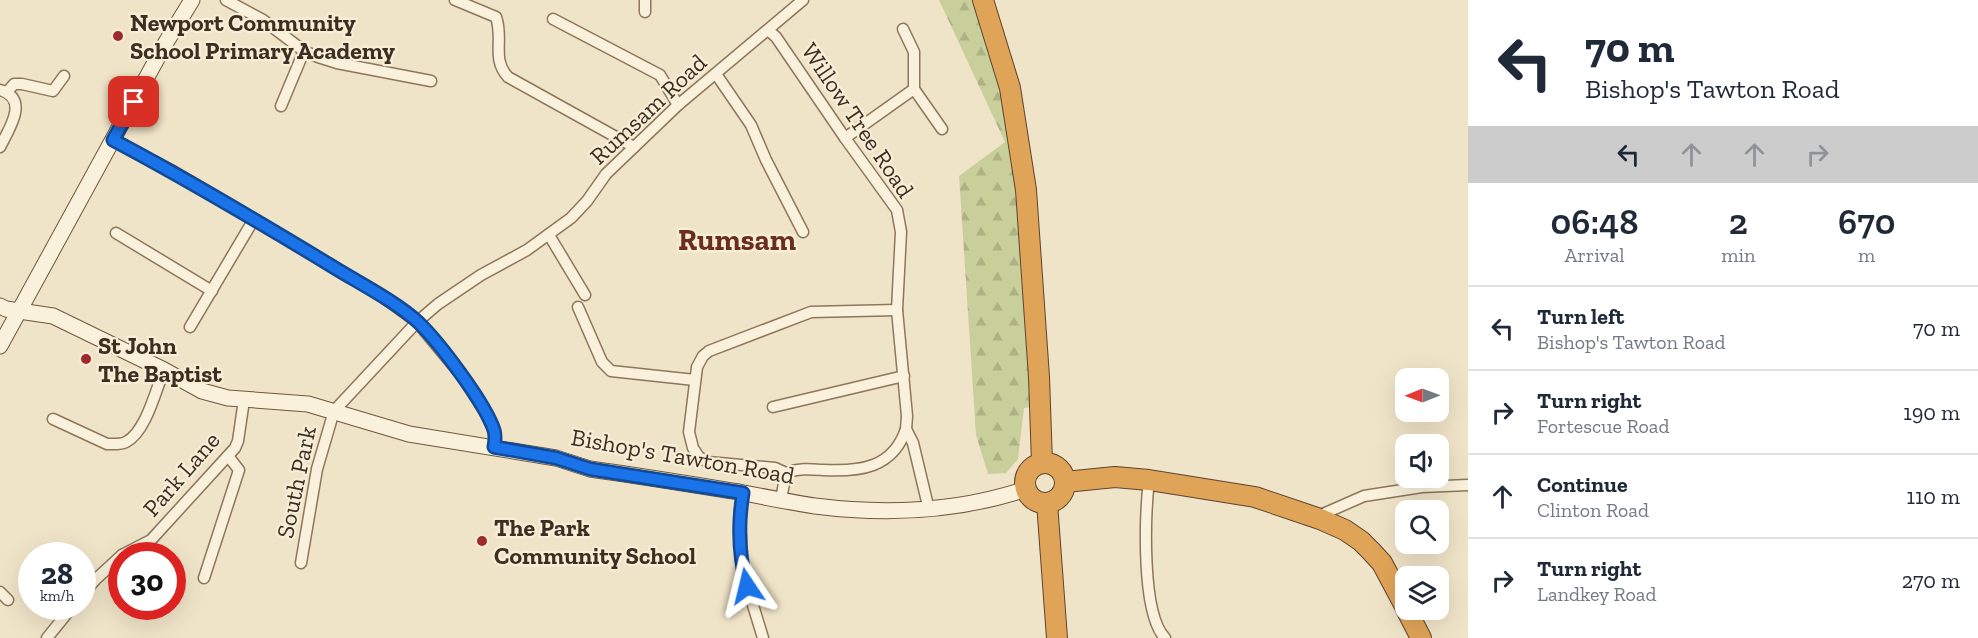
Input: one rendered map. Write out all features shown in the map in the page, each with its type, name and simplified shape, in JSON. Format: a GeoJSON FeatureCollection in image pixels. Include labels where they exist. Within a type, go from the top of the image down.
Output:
{"type":"FeatureCollection","features":[{"type":"Feature","properties":{"kind":"highway"},"geometry":{"type":"LineString","coordinates":[[982,0],[1010,88],[1026,190],[1039,377],[1042,463]]}},
{"type":"Feature","properties":{"kind":"highway"},"geometry":{"type":"LineString","coordinates":[[1042,463],[1055,466],[1065,482],[1062,494],[1047,503],[1031,498],[1026,489],[1026,475],[1035,465],[1042,463]]}},
{"type":"Feature","properties":{"kind":"highway"},"geometry":{"type":"LineString","coordinates":[[1065,482],[1115,477],[1149,480],[1255,497],[1345,530],[1366,546],[1382,563],[1395,587]]}},
{"type":"Feature","properties":{"kind":"highway"},"geometry":{"type":"LineString","coordinates":[[1047,503],[1057,638]]}},
{"type":"Feature","properties":{"kind":"highway"},"geometry":{"type":"LineString","coordinates":[[1412,620],[1421,638]]}},
{"type":"Feature","properties":{"kind":"main road"},"geometry":{"type":"LineString","coordinates":[[0,346],[153,66],[192,0]]}},
{"type":"Feature","properties":{"kind":"main road","name":"Bishop's Tawton Road"},"geometry":{"type":"LineString","coordinates":[[0,306],[19,312],[53,316],[202,391],[244,400],[308,404],[409,434],[556,458],[590,469],[812,506],[866,511],[929,510],[997,499],[1026,489]]}},
{"type":"Feature","properties":{"kind":"street"},"geometry":{"type":"LineString","coordinates":[[226,0],[263,20],[304,51],[337,63],[431,81]]}},
{"type":"Feature","properties":{"kind":"street"},"geometry":{"type":"LineString","coordinates":[[455,0],[496,17],[500,43],[498,60],[500,69],[508,77],[634,147]]}},
{"type":"Feature","properties":{"kind":"street"},"geometry":{"type":"LineString","coordinates":[[645,0],[645,12]]}},
{"type":"Feature","properties":{"kind":"street","name":"Rumsam Road"},"geometry":{"type":"LineString","coordinates":[[334,411],[417,322],[461,288],[549,235],[571,218],[587,201],[606,174],[678,105],[804,0]]}},
{"type":"Feature","properties":{"kind":"street"},"geometry":{"type":"LineString","coordinates":[[553,20],[565,32],[660,75],[678,105]]}},
{"type":"Feature","properties":{"kind":"street"},"geometry":{"type":"LineString","coordinates":[[903,29],[914,52],[911,92],[942,129]]}},
{"type":"Feature","properties":{"kind":"street","name":"Willow Tree Road"},"geometry":{"type":"LineString","coordinates":[[768,30],[776,37],[897,210],[901,232],[897,310],[904,376],[906,429]]}},
{"type":"Feature","properties":{"kind":"street"},"geometry":{"type":"LineString","coordinates":[[281,106],[304,51]]}},
{"type":"Feature","properties":{"kind":"street"},"geometry":{"type":"LineString","coordinates":[[716,74],[751,125],[766,160],[803,232]]}},
{"type":"Feature","properties":{"kind":"street"},"geometry":{"type":"LineString","coordinates":[[0,147],[16,110],[13,97],[4,91],[14,84],[22,84],[53,91],[64,76]]}},
{"type":"Feature","properties":{"kind":"street"},"geometry":{"type":"LineString","coordinates":[[845,138],[911,92]]}},
{"type":"Feature","properties":{"kind":"street"},"geometry":{"type":"LineString","coordinates":[[113,140],[173,171],[254,219],[380,296],[417,322],[462,376],[485,412],[493,428],[494,447]]}},
{"type":"Feature","properties":{"kind":"street"},"geometry":{"type":"LineString","coordinates":[[190,327],[254,219]]}},
{"type":"Feature","properties":{"kind":"street"},"geometry":{"type":"LineString","coordinates":[[116,232],[212,291]]}},
{"type":"Feature","properties":{"kind":"street"},"geometry":{"type":"LineString","coordinates":[[549,235],[585,295]]}},
{"type":"Feature","properties":{"kind":"street"},"geometry":{"type":"LineString","coordinates":[[578,307],[602,362],[611,371],[695,381]]}},
{"type":"Feature","properties":{"kind":"street"},"geometry":{"type":"LineString","coordinates":[[897,310],[811,312],[709,351],[699,363],[689,438],[699,457],[708,462],[775,468],[786,473],[801,468],[853,470],[868,467],[890,456],[900,444],[906,429]]}},
{"type":"Feature","properties":{"kind":"street"},"geometry":{"type":"LineString","coordinates":[[53,419],[107,444],[126,442],[144,421],[164,370]]}},
{"type":"Feature","properties":{"kind":"street"},"geometry":{"type":"LineString","coordinates":[[773,406],[904,376]]}},
{"type":"Feature","properties":{"kind":"street","name":"Park Lane"},"geometry":{"type":"LineString","coordinates":[[148,542],[237,444],[244,400]]}},
{"type":"Feature","properties":{"kind":"street","name":"South Park"},"geometry":{"type":"LineString","coordinates":[[301,563],[317,469],[334,411]]}},
{"type":"Feature","properties":{"kind":"street"},"geometry":{"type":"LineString","coordinates":[[906,429],[913,443],[929,510]]}},
{"type":"Feature","properties":{"kind":"street"},"geometry":{"type":"LineString","coordinates":[[204,578],[239,470],[228,456]]}},
{"type":"Feature","properties":{"kind":"street"},"geometry":{"type":"LineString","coordinates":[[781,500],[786,473]]}},
{"type":"Feature","properties":{"kind":"street"},"geometry":{"type":"LineString","coordinates":[[1149,480],[1146,506],[1146,563],[1154,621],[1159,633],[1165,638]]}},
{"type":"Feature","properties":{"kind":"street"},"geometry":{"type":"LineString","coordinates":[[1320,519],[1323,514],[1364,496],[1422,487],[1468,485]]}},
{"type":"Feature","properties":{"kind":"street"},"geometry":{"type":"LineString","coordinates":[[743,493],[740,511],[742,569],[763,638]]}},
{"type":"Feature","properties":{"kind":"street","name":"Park Lane"},"geometry":{"type":"LineString","coordinates":[[96,579],[108,568]]}},
{"type":"Feature","properties":{"kind":"street"},"geometry":{"type":"LineString","coordinates":[[47,638],[62,620]]}},
{"type":"Feature","properties":{"kind":"green space"},"geometry":{"type":"Polygon","coordinates":[[[939,0],[973,0],[1002,91],[1015,163],[1032,407],[1024,408],[1018,459],[1006,473],[988,474],[976,435],[959,176],[1005,142],[939,0]]]}},
{"type":"Feature","properties":{"kind":"place","name":"Newport Community School Primary Academy"},"geometry":{"type":"Point","coordinates":[118,36]}},
{"type":"Feature","properties":{"kind":"place","name":"St John The Baptist"},"geometry":{"type":"Point","coordinates":[86,359]}},
{"type":"Feature","properties":{"kind":"place","name":"The Park Community School"},"geometry":{"type":"Point","coordinates":[482,541]}},
{"type":"Feature","properties":{"kind":"district","name":"Rumsam"},"geometry":{"type":"Point","coordinates":[737,240]}},
{"type":"Feature","properties":{"kind":"route"},"geometry":{"type":"LineString","coordinates":[[134,102],[113,140],[173,171],[254,219],[380,296],[417,322],[462,376],[485,412],[493,428],[494,447],[556,458],[590,469],[743,493],[740,511],[742,569],[747,586]]}}]}
